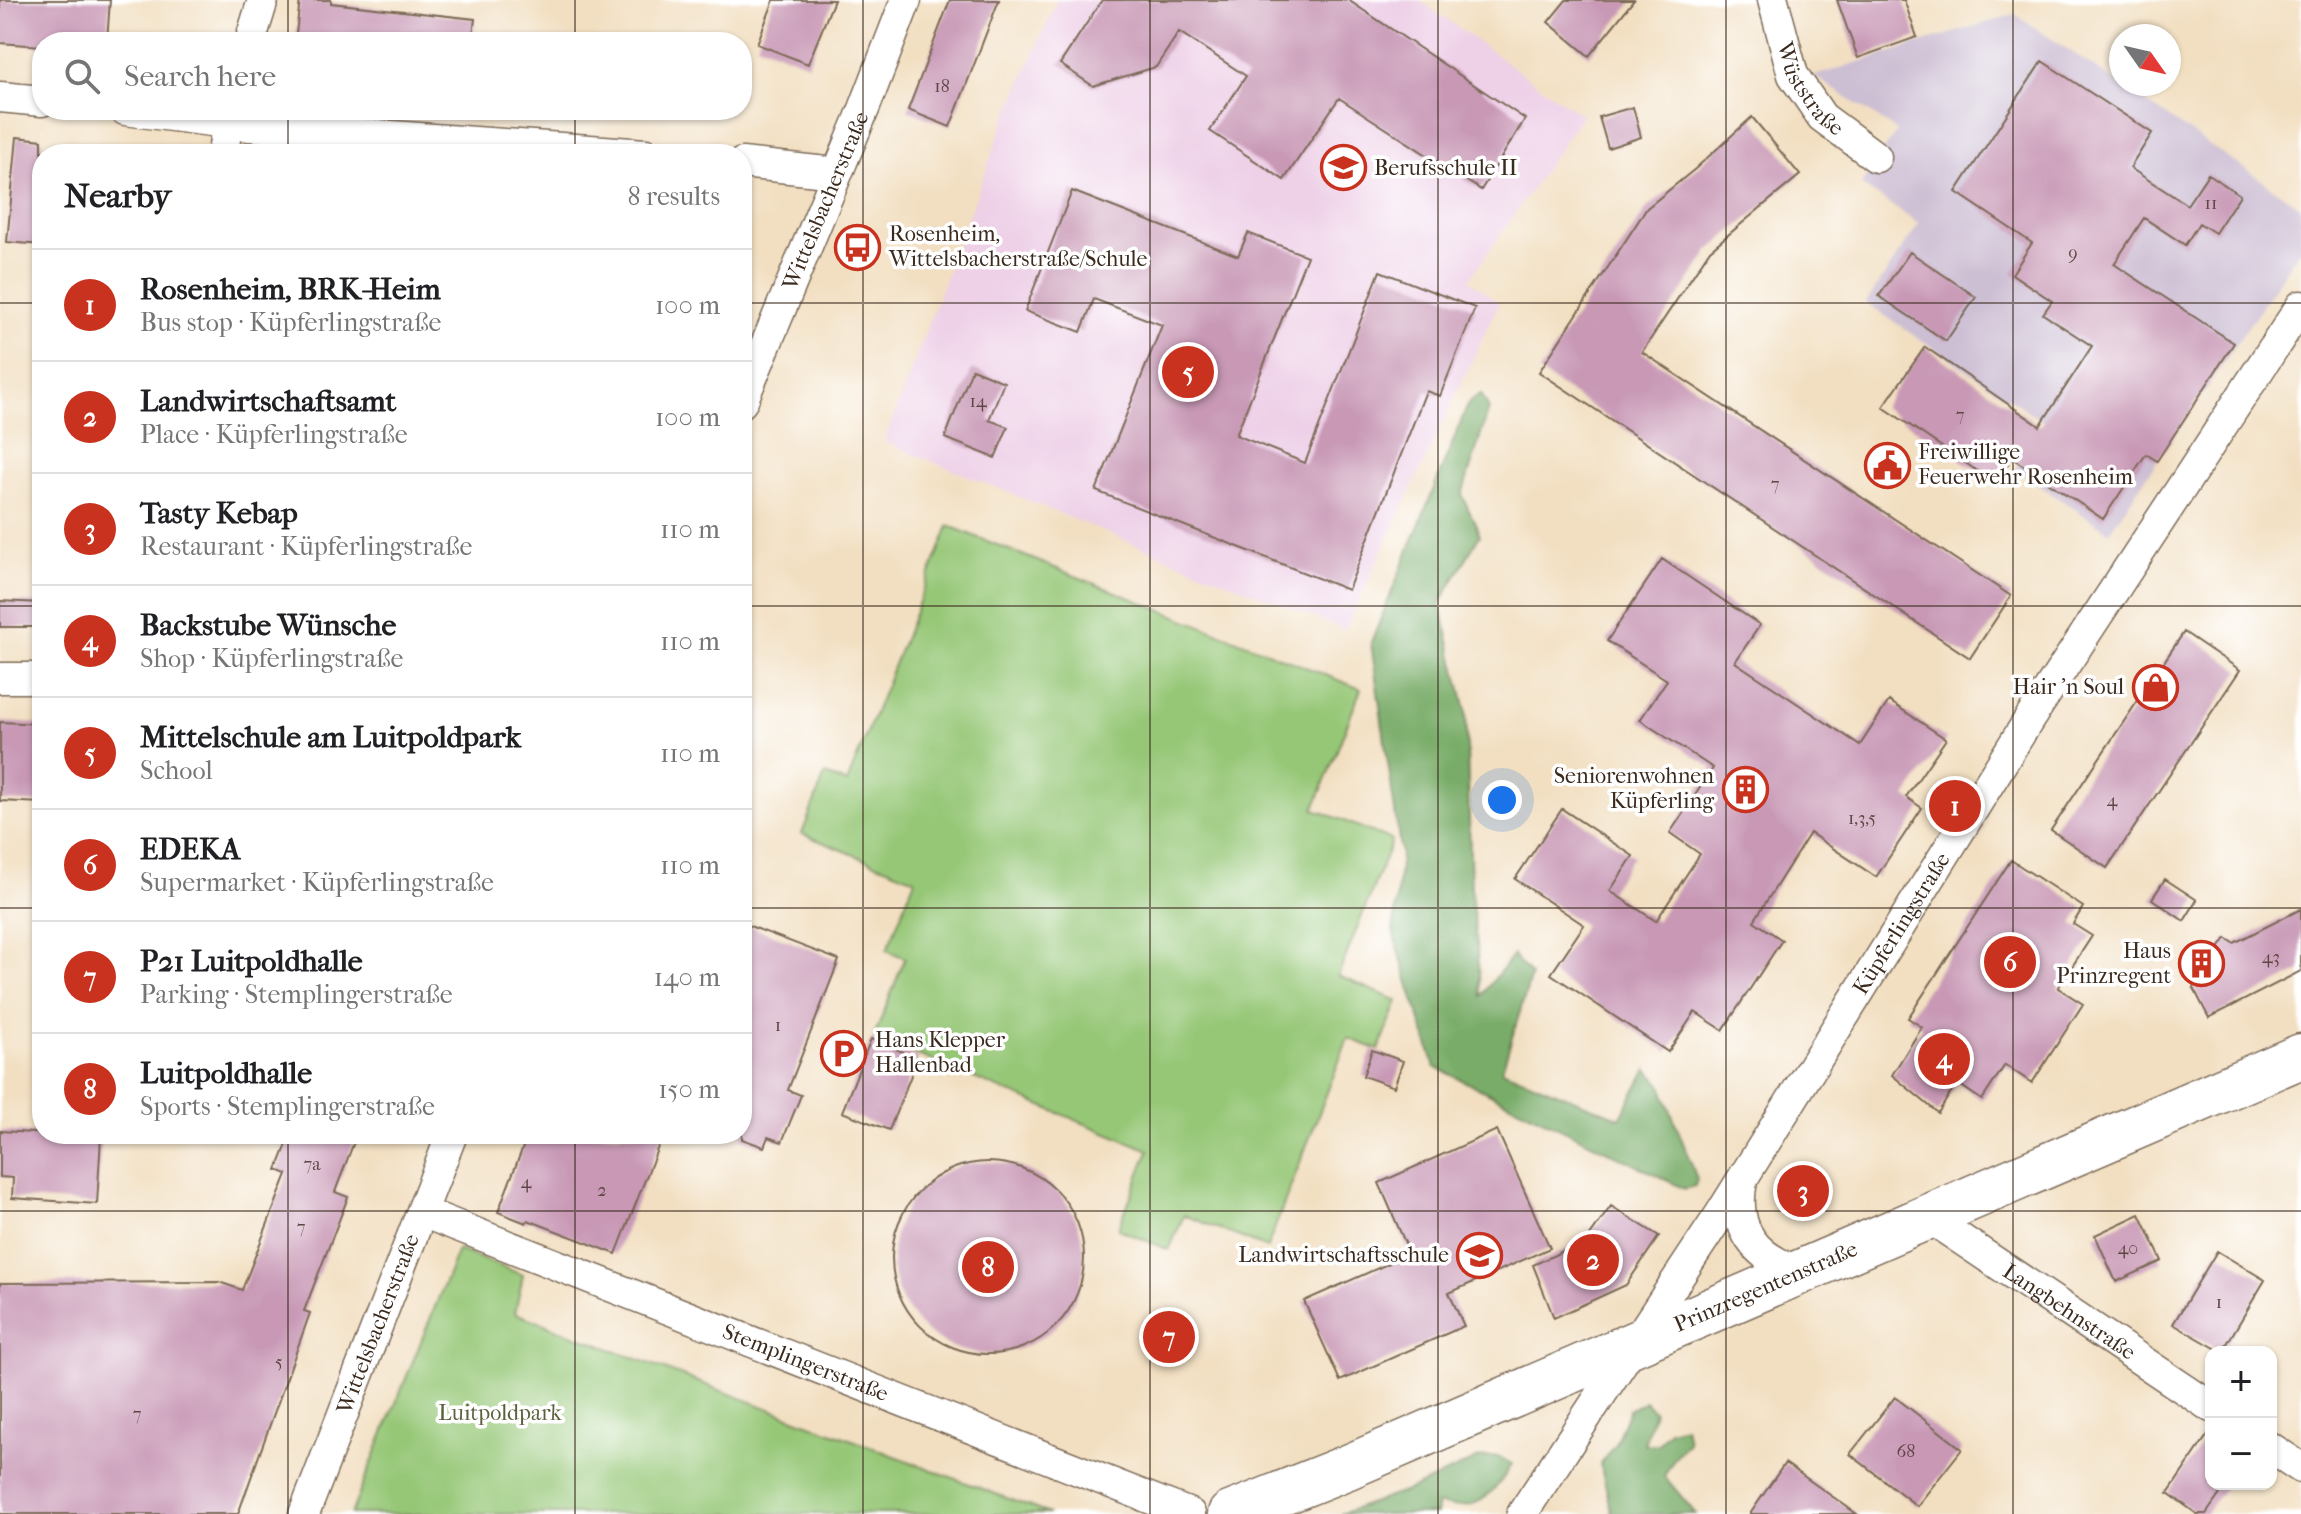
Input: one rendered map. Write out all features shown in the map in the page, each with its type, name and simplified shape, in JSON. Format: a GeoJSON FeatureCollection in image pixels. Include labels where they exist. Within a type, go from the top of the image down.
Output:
{"type":"FeatureCollection","features":[{"type":"Feature","properties":{"kind":"main road","name":"Prinzregentenstraße"},"geometry":{"type":"LineString","coordinates":[[1230,1514],[1348,1467],[2301,1056]]}},
{"type":"Feature","properties":{"kind":"street"},"geometry":{"type":"LineString","coordinates":[[253,32],[263,0]]}},
{"type":"Feature","properties":{"kind":"street","name":"Wittelsbacherstraße"},"geometry":{"type":"LineString","coordinates":[[752,378],[906,0]]}},
{"type":"Feature","properties":{"kind":"street","name":"Wüststraße"},"geometry":{"type":"LineString","coordinates":[[1773,0],[1793,75],[1822,117],[1876,157]]}},
{"type":"Feature","properties":{"kind":"street"},"geometry":{"type":"LineString","coordinates":[[0,97],[32,100]]}},
{"type":"Feature","properties":{"kind":"street"},"geometry":{"type":"LineString","coordinates":[[224,144],[227,120]]}},
{"type":"Feature","properties":{"kind":"street"},"geometry":{"type":"LineString","coordinates":[[237,120],[250,126],[505,144]]}},
{"type":"Feature","properties":{"kind":"street"},"geometry":{"type":"LineString","coordinates":[[752,164],[836,173]]}},
{"type":"Feature","properties":{"kind":"street","name":"Küpferlingstraße"},"geometry":{"type":"LineString","coordinates":[[1522,1514],[1638,1342],[2030,718],[2301,306]]}},
{"type":"Feature","properties":{"kind":"street"},"geometry":{"type":"LineString","coordinates":[[0,678],[32,678]]}},
{"type":"Feature","properties":{"kind":"street","name":"Wittelsbacherstraße"},"geometry":{"type":"LineString","coordinates":[[304,1514],[448,1144]]}},
{"type":"Feature","properties":{"kind":"street"},"geometry":{"type":"LineString","coordinates":[[1742,1179],[1739,1195],[1744,1230],[1772,1261],[1802,1272]]}},
{"type":"Feature","properties":{"kind":"street","name":"Stemplingerstraße"},"geometry":{"type":"LineString","coordinates":[[422,1212],[1190,1514]]}},
{"type":"Feature","properties":{"kind":"street","name":"Langbehnstraße"},"geometry":{"type":"LineString","coordinates":[[1928,1217],[2205,1403]]}},
{"type":"Feature","properties":{"kind":"street"},"geometry":{"type":"LineString","coordinates":[[2277,1452],[2301,1468]]}},
{"type":"Feature","properties":{"kind":"shaded area"},"geometry":{"type":"Polygon","coordinates":[[[1057,0],[1419,0],[1582,116],[1469,280],[1499,303],[1345,630],[884,442],[1001,130],[1057,0]]]}},
{"type":"Feature","properties":{"kind":"shaded area"},"geometry":{"type":"Polygon","coordinates":[[[2015,14],[2109,77],[2109,96],[2137,96],[2301,207],[2301,248],[2109,532],[2015,469],[2046,423],[1866,303],[1919,224],[1861,185],[1897,131],[1814,76],[2015,14]]]}},
{"type":"Feature","properties":{"kind":"green space"},"geometry":{"type":"Polygon","coordinates":[[[1481,394],[1489,409],[1462,495],[1480,535],[1440,604],[1466,710],[1471,889],[1481,996],[1513,955],[1531,976],[1502,1070],[1620,1118],[1647,1069],[1660,1083],[1697,1179],[1695,1186],[1685,1189],[1435,1067],[1393,932],[1401,854],[1371,643],[1469,402],[1481,394]]]}},
{"type":"Feature","properties":{"kind":"green space"},"geometry":{"type":"Polygon","coordinates":[[[949,526],[1361,689],[1314,809],[1392,840],[1338,976],[1398,1001],[1379,1050],[1348,1038],[1267,1248],[1184,1215],[1169,1250],[1118,1229],[1149,1150],[874,1037],[905,958],[887,950],[915,879],[802,834],[825,775],[847,783],[949,526]]]}},
{"type":"Feature","properties":{"kind":"green space","name":"Luitpoldpark"},"geometry":{"type":"Polygon","coordinates":[[[458,1250],[523,1275],[515,1313],[1049,1514],[351,1514],[458,1250]]]}},
{"type":"Feature","properties":{"kind":"green space"},"geometry":{"type":"Polygon","coordinates":[[[1645,1401],[1654,1411],[1644,1445],[1658,1444],[1669,1430],[1685,1426],[1688,1442],[1664,1476],[1696,1514],[1610,1514],[1600,1464],[1615,1444],[1629,1410],[1645,1401]]]}},
{"type":"Feature","properties":{"kind":"green space"},"geometry":{"type":"Polygon","coordinates":[[[1498,1456],[1512,1464],[1491,1493],[1473,1504],[1438,1504],[1436,1514],[1340,1514],[1415,1488],[1479,1458],[1498,1456]]]}},
{"type":"Feature","properties":{"kind":"building"},"geometry":{"type":"Polygon","coordinates":[[[0,0],[110,0],[108,32],[32,32],[32,45],[0,43],[0,0]]]}},
{"type":"Feature","properties":{"kind":"building"},"geometry":{"type":"Polygon","coordinates":[[[300,0],[331,0],[331,3],[475,19],[473,32],[296,32],[300,0]]]}},
{"type":"Feature","properties":{"kind":"building"},"geometry":{"type":"Polygon","coordinates":[[[774,0],[834,0],[808,64],[757,44],[774,0]]]}},
{"type":"Feature","properties":{"kind":"building"},"geometry":{"type":"Polygon","coordinates":[[[950,0],[999,0],[950,127],[908,110],[950,0]]]}},
{"type":"Feature","properties":{"kind":"building"},"geometry":{"type":"Polygon","coordinates":[[[1102,0],[1348,0],[1525,119],[1481,190],[1339,98],[1284,180],[1210,131],[1246,76],[1179,32],[1156,67],[1093,86],[1060,64],[1102,0]]]}},
{"type":"Feature","properties":{"kind":"building"},"geometry":{"type":"Polygon","coordinates":[[[1566,0],[1634,0],[1589,56],[1548,22],[1566,0]]]}},
{"type":"Feature","properties":{"kind":"building"},"geometry":{"type":"Polygon","coordinates":[[[1837,0],[1904,0],[1917,37],[1858,58],[1837,0]]]}},
{"type":"Feature","properties":{"kind":"building"},"geometry":{"type":"Polygon","coordinates":[[[2042,61],[2152,133],[2130,168],[2187,205],[2208,174],[2240,195],[2215,233],[2199,223],[2185,245],[2144,218],[2114,264],[2234,343],[2157,461],[2146,454],[2103,519],[2012,458],[1995,483],[1883,407],[1925,347],[2040,426],[2092,346],[2043,314],[2052,301],[2012,274],[2032,243],[1956,192],[2042,61]]]}},
{"type":"Feature","properties":{"kind":"building"},"geometry":{"type":"Polygon","coordinates":[[[1633,107],[1641,137],[1608,148],[1599,117],[1633,107]]]}},
{"type":"Feature","properties":{"kind":"building"},"geometry":{"type":"Polygon","coordinates":[[[1752,117],[1800,175],[1710,250],[1642,352],[2011,596],[1970,658],[1539,372],[1647,208],[1752,117]]]}},
{"type":"Feature","properties":{"kind":"building"},"geometry":{"type":"Polygon","coordinates":[[[17,137],[42,140],[42,144],[32,144],[32,244],[7,242],[17,137]]]}},
{"type":"Feature","properties":{"kind":"building"},"geometry":{"type":"Polygon","coordinates":[[[1072,191],[1238,256],[1248,233],[1307,256],[1236,435],[1305,463],[1380,271],[1475,308],[1440,396],[1426,391],[1348,590],[1096,491],[1162,325],[1094,299],[1081,332],[1025,311],[1072,191]]]}},
{"type":"Feature","properties":{"kind":"building"},"geometry":{"type":"Polygon","coordinates":[[[1910,252],[1976,297],[1946,341],[1879,296],[1910,252]]]}},
{"type":"Feature","properties":{"kind":"building"},"geometry":{"type":"Polygon","coordinates":[[[972,369],[1004,382],[989,420],[1008,427],[995,458],[945,438],[972,369]]]}},
{"type":"Feature","properties":{"kind":"building","name":"Seniorenwohnen Küpferling"},"geometry":{"type":"Polygon","coordinates":[[[1662,559],[1760,625],[1735,662],[1860,745],[1889,701],[1946,739],[1906,797],[1922,808],[1876,877],[1810,833],[1754,921],[1782,940],[1723,1030],[1695,1012],[1668,1052],[1551,974],[1584,925],[1515,879],[1562,809],[1633,856],[1610,891],[1656,921],[1700,854],[1670,833],[1713,768],[1640,720],[1667,680],[1607,641],[1662,559]]]}},
{"type":"Feature","properties":{"kind":"building"},"geometry":{"type":"Polygon","coordinates":[[[0,601],[32,603],[32,627],[0,627],[0,601]]]}},
{"type":"Feature","properties":{"kind":"building"},"geometry":{"type":"Polygon","coordinates":[[[2184,632],[2240,670],[2107,868],[2051,830],[2184,632]]]}},
{"type":"Feature","properties":{"kind":"building"},"geometry":{"type":"Polygon","coordinates":[[[0,722],[32,724],[32,803],[0,801],[0,722]]]}},
{"type":"Feature","properties":{"kind":"building"},"geometry":{"type":"Polygon","coordinates":[[[2011,860],[2083,907],[2073,924],[2092,936],[2058,988],[2083,1004],[2032,1083],[2005,1065],[1982,1100],[1957,1083],[1938,1113],[1892,1075],[1922,1027],[1908,1018],[2011,860]]]}},
{"type":"Feature","properties":{"kind":"building"},"geometry":{"type":"Polygon","coordinates":[[[2165,879],[2197,900],[2184,921],[2152,899],[2165,879]]]}},
{"type":"Feature","properties":{"kind":"building"},"geometry":{"type":"Polygon","coordinates":[[[2301,909],[2301,971],[2209,1018],[2193,987],[2226,938],[2234,943],[2301,909]]]}},
{"type":"Feature","properties":{"kind":"building"},"geometry":{"type":"Polygon","coordinates":[[[752,927],[839,960],[788,1090],[801,1095],[782,1142],[768,1137],[764,1147],[752,1143],[752,927]]]}},
{"type":"Feature","properties":{"kind":"building"},"geometry":{"type":"Polygon","coordinates":[[[871,1039],[918,1058],[889,1130],[842,1112],[871,1039]]]}},
{"type":"Feature","properties":{"kind":"building"},"geometry":{"type":"Polygon","coordinates":[[[1372,1050],[1403,1061],[1394,1087],[1363,1076],[1372,1050]]]}},
{"type":"Feature","properties":{"kind":"building","name":"Landwirtschaftsschule"},"geometry":{"type":"Polygon","coordinates":[[[1497,1130],[1550,1248],[1449,1293],[1464,1326],[1340,1381],[1304,1301],[1410,1254],[1379,1183],[1497,1130]]]}},
{"type":"Feature","properties":{"kind":"building"},"geometry":{"type":"Polygon","coordinates":[[[0,1131],[32,1133],[32,1144],[101,1144],[97,1204],[12,1198],[13,1178],[0,1177],[0,1131]]]}},
{"type":"Feature","properties":{"kind":"building"},"geometry":{"type":"Polygon","coordinates":[[[287,1144],[353,1144],[335,1192],[348,1197],[304,1311],[310,1313],[238,1514],[0,1514],[0,1283],[219,1282],[242,1290],[287,1174],[277,1170],[287,1144]]]}},
{"type":"Feature","properties":{"kind":"building"},"geometry":{"type":"Polygon","coordinates":[[[524,1144],[659,1144],[616,1254],[528,1220],[526,1223],[498,1212],[524,1144]]]}},
{"type":"Feature","properties":{"kind":"building"},"geometry":{"type":"Polygon","coordinates":[[[988,1162],[1007,1163],[1025,1169],[1056,1190],[1077,1221],[1083,1239],[1083,1277],[1077,1295],[1056,1326],[1025,1347],[1007,1353],[988,1354],[969,1353],[951,1347],[920,1326],[899,1295],[893,1277],[892,1258],[893,1239],[899,1221],[920,1190],[951,1169],[969,1163],[988,1162]]]}},
{"type":"Feature","properties":{"kind":"building"},"geometry":{"type":"Polygon","coordinates":[[[1611,1206],[1659,1236],[1626,1285],[1554,1318],[1533,1265],[1587,1240],[1611,1206]]]}},
{"type":"Feature","properties":{"kind":"building"},"geometry":{"type":"Polygon","coordinates":[[[2140,1214],[2162,1261],[2116,1282],[2095,1235],[2140,1214]]]}},
{"type":"Feature","properties":{"kind":"building"},"geometry":{"type":"Polygon","coordinates":[[[2217,1251],[2265,1280],[2226,1346],[2212,1346],[2173,1324],[2217,1251]]]}},
{"type":"Feature","properties":{"kind":"building"},"geometry":{"type":"Polygon","coordinates":[[[1895,1397],[1962,1449],[1917,1506],[1850,1454],[1895,1397]]]}},
{"type":"Feature","properties":{"kind":"building"},"geometry":{"type":"Polygon","coordinates":[[[2205,1439],[2205,1490],[2223,1490],[2206,1514],[2197,1514],[2168,1493],[2205,1439]]]}},
{"type":"Feature","properties":{"kind":"building"},"geometry":{"type":"Polygon","coordinates":[[[1785,1463],[1857,1514],[1750,1514],[1785,1463]]]}},
{"type":"Feature","properties":{"kind":"place","name":"Berufsschule II"},"geometry":{"type":"Point","coordinates":[1343,168]}},
{"type":"Feature","properties":{"kind":"place","name":"Rosenheim, Wittelsbacherstraße/Schule"},"geometry":{"type":"Point","coordinates":[858,247]}},
{"type":"Feature","properties":{"kind":"place","name":"Mittelschule am Luitpoldpark"},"geometry":{"type":"Point","coordinates":[1188,372]}},
{"type":"Feature","properties":{"kind":"place","name":"Freiwillige Feuerwehr Rosenheim"},"geometry":{"type":"Point","coordinates":[1887,465]}},
{"type":"Feature","properties":{"kind":"place","name":"Hair 'n Soul"},"geometry":{"type":"Point","coordinates":[2155,687]}},
{"type":"Feature","properties":{"kind":"place","name":"Seniorenwohnen Küpferling"},"geometry":{"type":"Point","coordinates":[1745,789]}},
{"type":"Feature","properties":{"kind":"place","name":"Rosenheim, BRK-Heim"},"geometry":{"type":"Point","coordinates":[1955,806]}},
{"type":"Feature","properties":{"kind":"place","name":"EDEKA"},"geometry":{"type":"Point","coordinates":[2010,962]}},
{"type":"Feature","properties":{"kind":"place","name":"Haus Prinzregent"},"geometry":{"type":"Point","coordinates":[2202,964]}},
{"type":"Feature","properties":{"kind":"place","name":"Hans Klepper Hallenbad"},"geometry":{"type":"Point","coordinates":[844,1053]}},
{"type":"Feature","properties":{"kind":"place","name":"Backstube Wünsche"},"geometry":{"type":"Point","coordinates":[1944,1059]}},
{"type":"Feature","properties":{"kind":"place","name":"Tasty Kebap"},"geometry":{"type":"Point","coordinates":[1803,1191]}},
{"type":"Feature","properties":{"kind":"place","name":"Landwirtschaftsschule"},"geometry":{"type":"Point","coordinates":[1480,1255]}},
{"type":"Feature","properties":{"kind":"place","name":"Landwirtschaftsamt"},"geometry":{"type":"Point","coordinates":[1593,1260]}},
{"type":"Feature","properties":{"kind":"place","name":"Luitpoldhalle"},"geometry":{"type":"Point","coordinates":[988,1267]}},
{"type":"Feature","properties":{"kind":"place","name":"P21 Luitpoldhalle"},"geometry":{"type":"Point","coordinates":[1169,1337]}}]}
